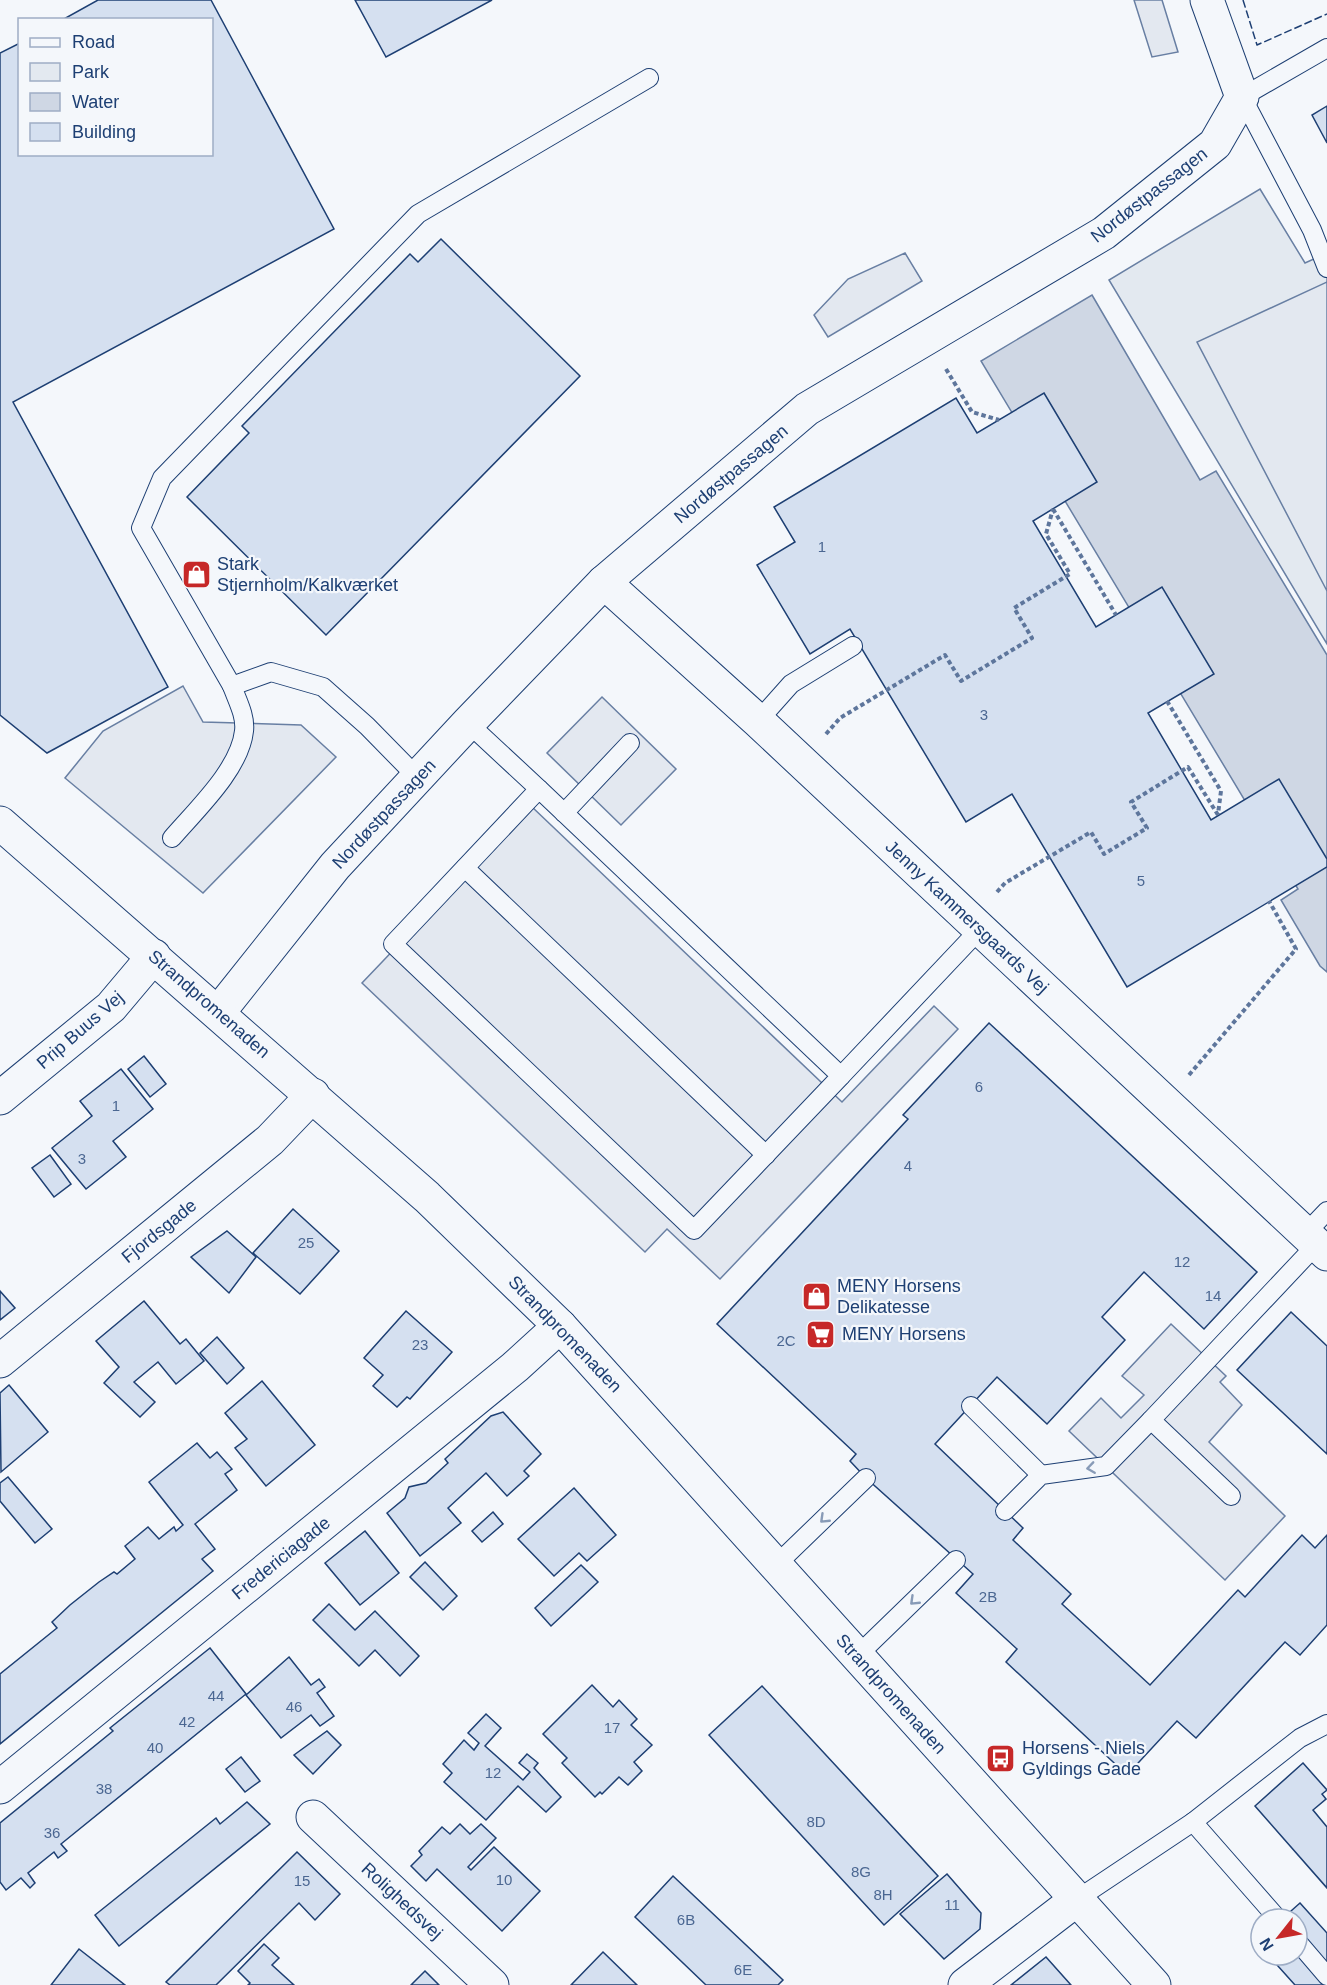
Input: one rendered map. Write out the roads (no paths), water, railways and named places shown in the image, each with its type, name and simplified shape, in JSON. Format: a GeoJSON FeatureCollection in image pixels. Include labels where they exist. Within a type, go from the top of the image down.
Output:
{"type":"FeatureCollection","features":[{"type":"Feature","properties":{"kind":"street"},"geometry":{"type":"LineString","coordinates":[[1207,0],[1242,97]]}},
{"type":"Feature","properties":{"kind":"street","name":"Nordøstpassagen"},"geometry":{"type":"LineString","coordinates":[[218,1012],[335,866],[604,582],[807,409],[1104,233],[1215,144],[1242,97]]}},
{"type":"Feature","properties":{"kind":"street","name":"Jenny Kammersgaards Vej"},"geometry":{"type":"LineString","coordinates":[[604,582],[758,722],[1165,1103],[1319,1236]]}},
{"type":"Feature","properties":{"kind":"street","name":"Strandpromenaden"},"geometry":{"type":"LineString","coordinates":[[0,823],[427,1197],[560,1326],[1154,1985]]}},
{"type":"Feature","properties":{"kind":"street","name":"Prip Buus Vej"},"geometry":{"type":"LineString","coordinates":[[0,1098],[111,1007],[154,956]]}},
{"type":"Feature","properties":{"kind":"street","name":"Fjordsgade"},"geometry":{"type":"LineString","coordinates":[[0,1361],[270,1140],[313,1095]]}},
{"type":"Feature","properties":{"kind":"street","name":"Fredericiagade"},"geometry":{"type":"LineString","coordinates":[[0,1787],[515,1367],[560,1326]]}},
{"type":"Feature","properties":{"kind":"street","name":"Rolighedsvej"},"geometry":{"type":"LineString","coordinates":[[313,1817],[492,1985]]}},
{"type":"Feature","properties":{"kind":"street"},"geometry":{"type":"LineString","coordinates":[[965,1985],[1076,1900]]}},
{"type":"Feature","properties":{"kind":"lane"},"geometry":{"type":"LineString","coordinates":[[1327,48],[1242,97],[1320,230],[1327,268]]}},
{"type":"Feature","properties":{"kind":"lane"},"geometry":{"type":"LineString","coordinates":[[172,838],[218,785],[241,747],[245,729],[240,706],[232,686],[141,528],[162,478],[418,214],[649,78]]}},
{"type":"Feature","properties":{"kind":"lane"},"geometry":{"type":"LineString","coordinates":[[758,722],[791,684],[853,646]]}},
{"type":"Feature","properties":{"kind":"lane"},"geometry":{"type":"LineString","coordinates":[[232,686],[271,672],[323,687],[367,726],[418,778]]}},
{"type":"Feature","properties":{"kind":"lane"},"geometry":{"type":"LineString","coordinates":[[468,723],[841,1076]]}},
{"type":"Feature","properties":{"kind":"lane"},"geometry":{"type":"LineString","coordinates":[[564,813],[630,743]]}},
{"type":"Feature","properties":{"kind":"lane"},"geometry":{"type":"LineString","coordinates":[[539,789],[393,944],[694,1230],[980,929]]}},
{"type":"Feature","properties":{"kind":"lane"},"geometry":{"type":"LineString","coordinates":[[465,868],[766,1155]]}},
{"type":"Feature","properties":{"kind":"lane"},"geometry":{"type":"LineString","coordinates":[[1005,1511],[1041,1475],[1106,1466],[1319,1236]]}},
{"type":"Feature","properties":{"kind":"lane"},"geometry":{"type":"LineString","coordinates":[[971,1406],[1041,1475]]}},
{"type":"Feature","properties":{"kind":"lane"},"geometry":{"type":"LineString","coordinates":[[1151,1420],[1231,1496]]}},
{"type":"Feature","properties":{"kind":"lane"},"geometry":{"type":"LineString","coordinates":[[777,1565],[866,1478]]}},
{"type":"Feature","properties":{"kind":"lane"},"geometry":{"type":"LineString","coordinates":[[856,1657],[956,1560]]}},
{"type":"Feature","properties":{"kind":"lane"},"geometry":{"type":"LineString","coordinates":[[1076,1900],[1194,1822],[1300,1738],[1327,1724]]}},
{"type":"Feature","properties":{"kind":"lane"},"geometry":{"type":"LineString","coordinates":[[1194,1822],[1268,1907]]}},
{"type":"Feature","properties":{"kind":"lane"},"geometry":{"type":"LineString","coordinates":[[1309,1955],[1327,1976]]}},
{"type":"Feature","properties":{"kind":"water"},"geometry":{"type":"Polygon","coordinates":[[[1092,295],[1200,480],[1216,471],[1327,655],[1327,972],[1320,966],[1281,900],[1298,889],[981,361],[1092,295]]]}},
{"type":"Feature","properties":{"kind":"place","name":"Stark Stjernholm/Kalkværket"},"geometry":{"type":"Point","coordinates":[196,574]}},
{"type":"Feature","properties":{"kind":"place","name":"MENY Horsens Delikatesse"},"geometry":{"type":"Point","coordinates":[816,1296]}},
{"type":"Feature","properties":{"kind":"place","name":"MENY Horsens"},"geometry":{"type":"Point","coordinates":[821,1334]}},
{"type":"Feature","properties":{"kind":"place","name":"Horsens - Niels Gyldings Gade"},"geometry":{"type":"Point","coordinates":[1001,1758]}}]}
